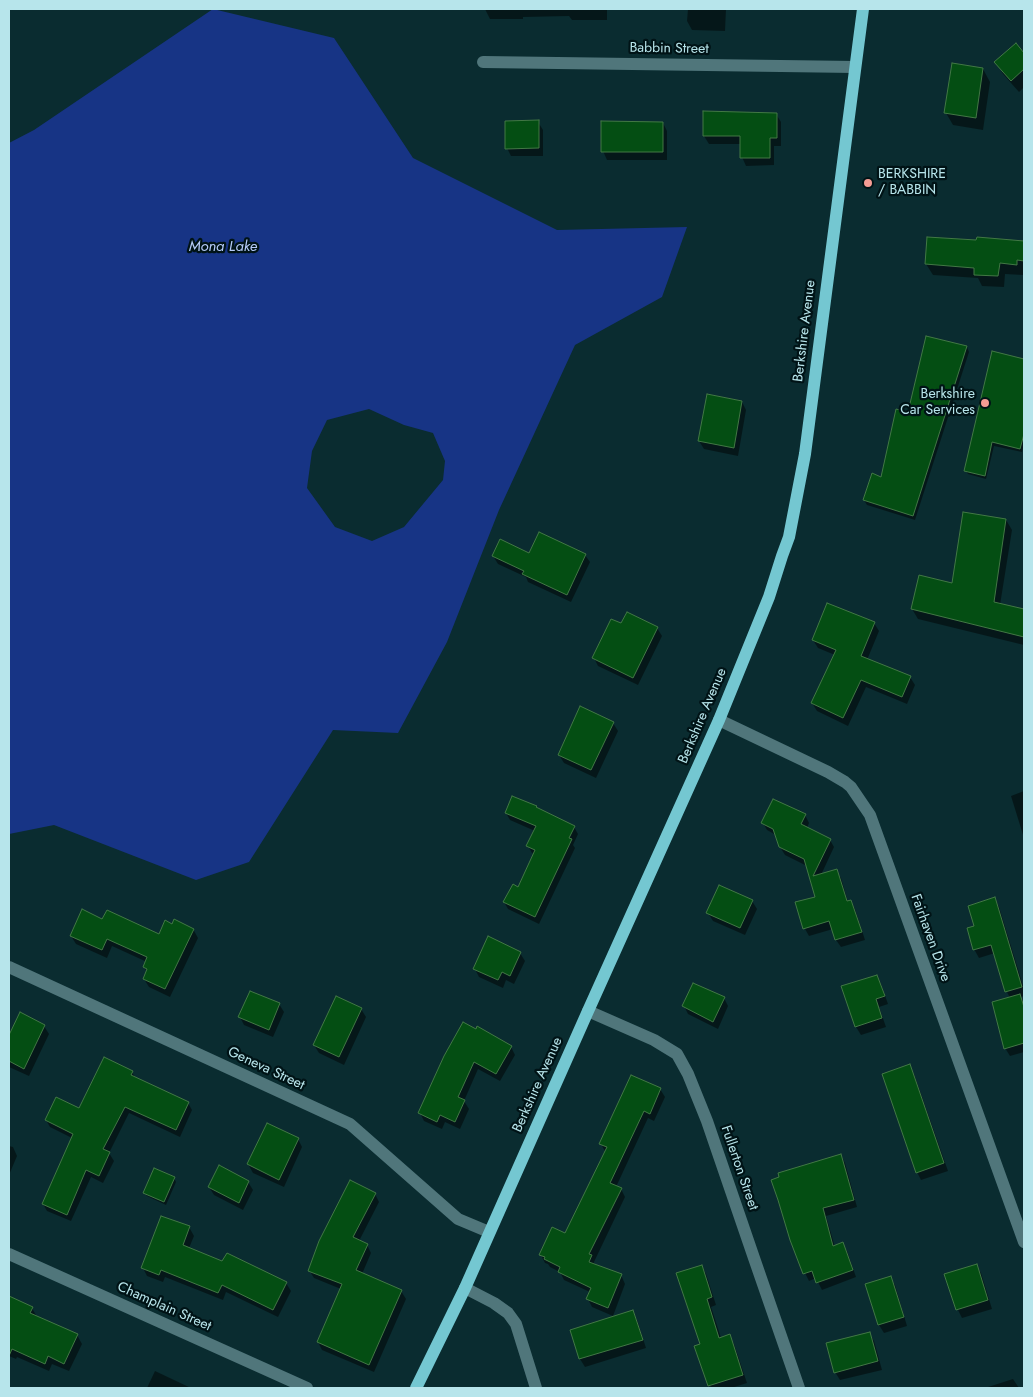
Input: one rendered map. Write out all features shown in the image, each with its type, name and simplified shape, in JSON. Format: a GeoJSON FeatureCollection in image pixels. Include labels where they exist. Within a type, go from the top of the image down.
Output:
{"type":"FeatureCollection","features":[{"type":"Feature","properties":{"kind":"main road","name":"Berkshire Avenue"},"geometry":{"type":"LineString","coordinates":[[416,1388],[465,1288],[719,720],[769,597],[789,537],[805,454],[863,9]]}},
{"type":"Feature","properties":{"kind":"street","name":"Babbin Street"},"geometry":{"type":"LineString","coordinates":[[483,62],[855,66]]}},
{"type":"Feature","properties":{"kind":"street","name":"Fairhaven Drive"},"geometry":{"type":"LineString","coordinates":[[719,720],[820,768],[845,782],[851,787],[870,816],[1024,1242]]}},
{"type":"Feature","properties":{"kind":"street","name":"Geneva Street"},"geometry":{"type":"LineString","coordinates":[[9,967],[350,1124],[458,1219],[489,1232]]}},
{"type":"Feature","properties":{"kind":"street","name":"Fullerton Street"},"geometry":{"type":"LineString","coordinates":[[588,1010],[654,1040],[677,1054],[688,1074],[707,1120],[800,1388]]}},
{"type":"Feature","properties":{"kind":"street","name":"Champlain Street"},"geometry":{"type":"LineString","coordinates":[[9,1254],[307,1388]]}},
{"type":"Feature","properties":{"kind":"street"},"geometry":{"type":"LineString","coordinates":[[465,1288],[494,1303],[508,1313],[516,1324],[536,1388]]}},
{"type":"Feature","properties":{"kind":"water","name":"Mona Lake"},"geometry":{"type":"Polygon","coordinates":[[[213,9],[334,38],[413,158],[557,230],[687,227],[662,297],[575,345],[499,510],[447,642],[398,733],[333,730],[249,862],[196,880],[54,825],[9,834],[9,143],[34,130],[213,9]],[[369,409],[327,420],[312,451],[307,488],[335,527],[372,541],[404,527],[443,480],[445,461],[433,433],[404,425],[369,409]]]}},
{"type":"Feature","properties":{"kind":"building"},"geometry":{"type":"Polygon","coordinates":[[[1016,43],[1024,53],[1024,69],[1011,81],[994,62],[1016,43]]]}},
{"type":"Feature","properties":{"kind":"building"},"geometry":{"type":"Polygon","coordinates":[[[952,63],[983,68],[976,118],[944,113],[952,63]]]}},
{"type":"Feature","properties":{"kind":"building"},"geometry":{"type":"Polygon","coordinates":[[[703,111],[777,113],[777,138],[770,138],[770,158],[740,158],[740,136],[703,136],[703,111]]]}},
{"type":"Feature","properties":{"kind":"building"},"geometry":{"type":"Polygon","coordinates":[[[539,120],[539,148],[505,149],[505,121],[539,120]]]}},
{"type":"Feature","properties":{"kind":"building"},"geometry":{"type":"Polygon","coordinates":[[[601,121],[663,122],[663,152],[601,152],[601,121]]]}},
{"type":"Feature","properties":{"kind":"building"},"geometry":{"type":"Polygon","coordinates":[[[927,237],[976,240],[977,237],[1024,241],[1024,261],[1017,260],[1017,265],[1000,263],[998,276],[974,275],[974,268],[925,264],[927,237]]]}},
{"type":"Feature","properties":{"kind":"building"},"geometry":{"type":"Polygon","coordinates":[[[926,336],[967,346],[913,516],[863,500],[872,473],[881,477],[896,409],[908,412],[926,336]]]}},
{"type":"Feature","properties":{"kind":"building"},"geometry":{"type":"Polygon","coordinates":[[[992,351],[1024,359],[1024,434],[1020,449],[992,442],[985,476],[964,471],[992,351]]]}},
{"type":"Feature","properties":{"kind":"building"},"geometry":{"type":"Polygon","coordinates":[[[707,394],[742,401],[734,448],[698,441],[707,394]]]}},
{"type":"Feature","properties":{"kind":"building"},"geometry":{"type":"Polygon","coordinates":[[[963,512],[1006,519],[994,602],[1024,609],[1024,637],[911,609],[919,575],[952,583],[963,512]]]}},
{"type":"Feature","properties":{"kind":"building"},"geometry":{"type":"Polygon","coordinates":[[[539,532],[586,554],[567,595],[522,574],[524,571],[492,556],[500,539],[529,553],[539,532]]]}},
{"type":"Feature","properties":{"kind":"building"},"geometry":{"type":"Polygon","coordinates":[[[827,603],[875,622],[861,656],[911,676],[902,697],[861,680],[843,718],[811,703],[836,650],[812,640],[827,603]]]}},
{"type":"Feature","properties":{"kind":"building"},"geometry":{"type":"Polygon","coordinates":[[[627,612],[658,627],[633,678],[592,658],[611,619],[621,623],[627,612]]]}},
{"type":"Feature","properties":{"kind":"building"},"geometry":{"type":"Polygon","coordinates":[[[580,706],[614,722],[591,770],[558,755],[580,706]]]}},
{"type":"Feature","properties":{"kind":"building"},"geometry":{"type":"Polygon","coordinates":[[[512,796],[537,806],[575,826],[569,838],[572,839],[535,917],[503,902],[513,884],[518,887],[535,850],[526,846],[536,826],[505,813],[512,796]]]}},
{"type":"Feature","properties":{"kind":"building"},"geometry":{"type":"Polygon","coordinates":[[[773,799],[806,814],[801,824],[831,839],[813,876],[837,869],[847,901],[851,900],[862,932],[835,940],[829,921],[803,929],[795,902],[815,897],[804,859],[779,847],[773,829],[761,823],[773,799]]]}},
{"type":"Feature","properties":{"kind":"building"},"geometry":{"type":"Polygon","coordinates":[[[719,885],[753,900],[740,928],[706,913],[719,885]]]}},
{"type":"Feature","properties":{"kind":"building"},"geometry":{"type":"Polygon","coordinates":[[[995,897],[1022,987],[1005,992],[991,945],[973,950],[967,928],[974,926],[968,906],[995,897]]]}},
{"type":"Feature","properties":{"kind":"building"},"geometry":{"type":"Polygon","coordinates":[[[82,909],[102,919],[107,910],[159,934],[165,920],[172,924],[174,919],[194,929],[165,989],[143,979],[147,969],[143,967],[147,957],[107,939],[102,950],[70,936],[82,909]]]}},
{"type":"Feature","properties":{"kind":"building"},"geometry":{"type":"Polygon","coordinates":[[[488,936],[521,952],[510,976],[502,972],[498,980],[473,969],[488,936]]]}},
{"type":"Feature","properties":{"kind":"building"},"geometry":{"type":"Polygon","coordinates":[[[877,975],[885,996],[876,999],[882,1018],[855,1027],[841,986],[877,975]]]}},
{"type":"Feature","properties":{"kind":"building"},"geometry":{"type":"Polygon","coordinates":[[[693,983],[725,997],[713,1022],[682,1006],[693,983]]]}},
{"type":"Feature","properties":{"kind":"building"},"geometry":{"type":"Polygon","coordinates":[[[250,991],[280,1003],[269,1030],[238,1017],[250,991]]]}},
{"type":"Feature","properties":{"kind":"building"},"geometry":{"type":"Polygon","coordinates":[[[1020,994],[1024,1007],[1024,1043],[1004,1049],[992,1002],[1020,994]]]}},
{"type":"Feature","properties":{"kind":"building"},"geometry":{"type":"Polygon","coordinates":[[[336,996],[362,1008],[339,1057],[313,1045],[336,996]]]}},
{"type":"Feature","properties":{"kind":"building"},"geometry":{"type":"Polygon","coordinates":[[[20,1012],[45,1025],[24,1069],[9,1061],[9,1035],[20,1012]]]}},
{"type":"Feature","properties":{"kind":"building"},"geometry":{"type":"Polygon","coordinates":[[[463,1022],[476,1029],[477,1026],[512,1046],[496,1074],[474,1062],[458,1097],[465,1100],[455,1122],[440,1115],[437,1122],[418,1113],[444,1056],[463,1022]]]}},
{"type":"Feature","properties":{"kind":"building"},"geometry":{"type":"Polygon","coordinates":[[[104,1057],[133,1071],[131,1075],[189,1102],[176,1130],[125,1107],[103,1149],[110,1152],[99,1176],[86,1170],[67,1215],[42,1204],[73,1134],[45,1120],[56,1097],[79,1108],[104,1057]]]}},
{"type":"Feature","properties":{"kind":"building"},"geometry":{"type":"Polygon","coordinates":[[[910,1064],[944,1163],[916,1173],[882,1074],[910,1064]]]}},
{"type":"Feature","properties":{"kind":"building"},"geometry":{"type":"Polygon","coordinates":[[[631,1075],[661,1088],[650,1114],[644,1111],[610,1183],[622,1188],[589,1254],[592,1255],[589,1262],[622,1274],[608,1308],[586,1299],[591,1288],[558,1272],[560,1267],[539,1255],[552,1227],[565,1233],[607,1147],[599,1144],[631,1075]]]}},
{"type":"Feature","properties":{"kind":"building"},"geometry":{"type":"Polygon","coordinates":[[[267,1123],[299,1138],[279,1180],[247,1164],[267,1123]]]}},
{"type":"Feature","properties":{"kind":"building"},"geometry":{"type":"Polygon","coordinates":[[[841,1154],[854,1200],[823,1208],[833,1246],[843,1242],[853,1270],[816,1283],[812,1271],[803,1274],[771,1180],[779,1177],[778,1173],[841,1154]]]}},
{"type":"Feature","properties":{"kind":"building"},"geometry":{"type":"Polygon","coordinates":[[[219,1165],[249,1181],[239,1203],[208,1187],[219,1165]]]}},
{"type":"Feature","properties":{"kind":"building"},"geometry":{"type":"Polygon","coordinates":[[[154,1168],[175,1177],[164,1202],[143,1193],[154,1168]]]}},
{"type":"Feature","properties":{"kind":"building"},"geometry":{"type":"Polygon","coordinates":[[[350,1180],[376,1193],[353,1237],[368,1244],[356,1270],[402,1290],[369,1365],[317,1342],[342,1284],[308,1271],[319,1241],[350,1180]]]}},
{"type":"Feature","properties":{"kind":"building"},"geometry":{"type":"Polygon","coordinates":[[[161,1216],[190,1226],[183,1245],[222,1261],[227,1253],[287,1282],[273,1310],[222,1285],[218,1293],[161,1270],[159,1275],[141,1268],[161,1216]]]}},
{"type":"Feature","properties":{"kind":"building"},"geometry":{"type":"Polygon","coordinates":[[[977,1264],[988,1300],[956,1310],[944,1274],[977,1264]]]}},
{"type":"Feature","properties":{"kind":"building"},"geometry":{"type":"Polygon","coordinates":[[[702,1265],[712,1297],[707,1299],[719,1338],[730,1334],[743,1375],[708,1386],[694,1346],[700,1344],[676,1273],[702,1265]]]}},
{"type":"Feature","properties":{"kind":"building"},"geometry":{"type":"Polygon","coordinates":[[[891,1276],[904,1317],[878,1325],[865,1284],[891,1276]]]}},
{"type":"Feature","properties":{"kind":"building"},"geometry":{"type":"Polygon","coordinates":[[[9,1296],[33,1307],[30,1313],[78,1334],[64,1364],[48,1356],[45,1364],[12,1349],[9,1356],[9,1296]]]}},
{"type":"Feature","properties":{"kind":"building"},"geometry":{"type":"Polygon","coordinates":[[[633,1310],[643,1340],[579,1359],[570,1330],[633,1310]]]}},
{"type":"Feature","properties":{"kind":"building"},"geometry":{"type":"Polygon","coordinates":[[[870,1332],[878,1361],[834,1373],[826,1343],[870,1332]]]}},
{"type":"Feature","properties":{"kind":"place","name":"BERKSHIRE / BABBIN"},"geometry":{"type":"Point","coordinates":[868,183]}},
{"type":"Feature","properties":{"kind":"place","name":"Berkshire Car Services"},"geometry":{"type":"Point","coordinates":[985,403]}}]}
